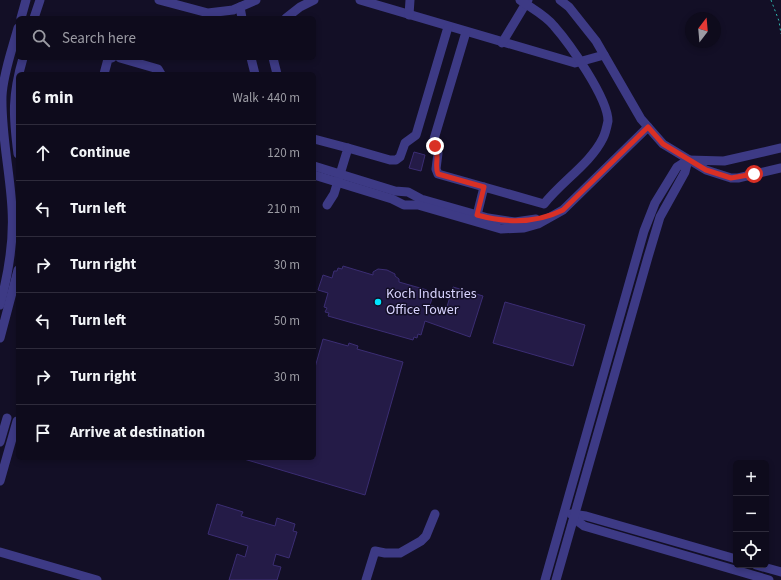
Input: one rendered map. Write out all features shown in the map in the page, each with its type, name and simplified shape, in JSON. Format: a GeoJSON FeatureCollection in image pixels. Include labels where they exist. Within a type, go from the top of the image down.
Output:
{"type":"FeatureCollection","features":[{"type":"Feature","properties":{"kind":"lane"},"geometry":{"type":"LineString","coordinates":[[22,16],[26,0]]}},
{"type":"Feature","properties":{"kind":"lane"},"geometry":{"type":"LineString","coordinates":[[35,16],[40,0]]}},
{"type":"Feature","properties":{"kind":"lane"},"geometry":{"type":"LineString","coordinates":[[159,0],[208,13],[240,7],[256,0]]}},
{"type":"Feature","properties":{"kind":"lane"},"geometry":{"type":"LineString","coordinates":[[289,16],[300,7],[314,0]]}},
{"type":"Feature","properties":{"kind":"lane"},"geometry":{"type":"LineString","coordinates":[[360,0],[502,43],[575,63],[582,63],[604,55]]}},
{"type":"Feature","properties":{"kind":"lane"},"geometry":{"type":"LineString","coordinates":[[409,15],[410,0]]}},
{"type":"Feature","properties":{"kind":"lane"},"geometry":{"type":"LineString","coordinates":[[560,0],[569,7],[596,41],[624,91],[648,127],[663,144],[706,170],[731,178],[738,178],[781,168]]}},
{"type":"Feature","properties":{"kind":"lane"},"geometry":{"type":"LineString","coordinates":[[466,32],[434,139],[438,153],[436,169],[438,174],[450,179],[544,204],[596,150],[603,137],[608,121],[606,109],[582,63],[553,25],[524,1],[502,43]]}},
{"type":"Feature","properties":{"kind":"lane"},"geometry":{"type":"LineString","coordinates":[[240,7],[242,16]]}},
{"type":"Feature","properties":{"kind":"lane"},"geometry":{"type":"LineString","coordinates":[[316,140],[390,160],[396,160],[400,157],[405,143],[416,135],[448,26]]}},
{"type":"Feature","properties":{"kind":"lane"},"geometry":{"type":"LineString","coordinates":[[0,305],[5,286],[12,210],[2,95],[6,71],[16,35]]}},
{"type":"Feature","properties":{"kind":"lane"},"geometry":{"type":"LineString","coordinates":[[18,72],[22,60]]}},
{"type":"Feature","properties":{"kind":"lane"},"geometry":{"type":"LineString","coordinates":[[105,72],[108,60]]}},
{"type":"Feature","properties":{"kind":"lane"},"geometry":{"type":"LineString","coordinates":[[127,60],[158,69],[160,72]]}},
{"type":"Feature","properties":{"kind":"lane"},"geometry":{"type":"LineString","coordinates":[[252,60],[254,72]]}},
{"type":"Feature","properties":{"kind":"lane"},"geometry":{"type":"LineString","coordinates":[[274,60],[276,72]]}},
{"type":"Feature","properties":{"kind":"lane"},"geometry":{"type":"LineString","coordinates":[[6,71],[16,74]]}},
{"type":"Feature","properties":{"kind":"lane"},"geometry":{"type":"LineString","coordinates":[[393,195],[408,192],[420,202],[501,228],[512,229],[538,224],[563,210],[648,127]]}},
{"type":"Feature","properties":{"kind":"lane"},"geometry":{"type":"LineString","coordinates":[[327,205],[334,194],[348,148]]}},
{"type":"Feature","properties":{"kind":"lane"},"geometry":{"type":"LineString","coordinates":[[545,580],[650,214],[677,167],[688,160],[724,161],[781,148]]}},
{"type":"Feature","properties":{"kind":"lane"},"geometry":{"type":"LineString","coordinates":[[556,580],[660,217],[685,172],[688,160]]}},
{"type":"Feature","properties":{"kind":"lane"},"geometry":{"type":"LineString","coordinates":[[8,167],[16,167]]}},
{"type":"Feature","properties":{"kind":"lane"},"geometry":{"type":"LineString","coordinates":[[316,167],[338,179]]}},
{"type":"Feature","properties":{"kind":"lane"},"geometry":{"type":"LineString","coordinates":[[316,175],[338,179],[393,195],[404,205],[420,202],[515,222],[555,214]]}},
{"type":"Feature","properties":{"kind":"lane"},"geometry":{"type":"LineString","coordinates":[[477,215],[484,187]]}},
{"type":"Feature","properties":{"kind":"lane"},"geometry":{"type":"LineString","coordinates":[[0,338],[16,278]]}},
{"type":"Feature","properties":{"kind":"lane"},"geometry":{"type":"LineString","coordinates":[[614,338],[625,340]]}},
{"type":"Feature","properties":{"kind":"lane"},"geometry":{"type":"LineString","coordinates":[[0,442],[4,417],[16,420]]}},
{"type":"Feature","properties":{"kind":"lane"},"geometry":{"type":"LineString","coordinates":[[0,481],[16,428]]}},
{"type":"Feature","properties":{"kind":"lane"},"geometry":{"type":"LineString","coordinates":[[564,512],[586,516],[733,558]]}},
{"type":"Feature","properties":{"kind":"lane"},"geometry":{"type":"LineString","coordinates":[[366,580],[374,551],[385,554],[400,553],[421,541],[428,532],[435,514]]}},
{"type":"Feature","properties":{"kind":"lane"},"geometry":{"type":"LineString","coordinates":[[575,515],[584,526],[769,580]]}},
{"type":"Feature","properties":{"kind":"lane"},"geometry":{"type":"LineString","coordinates":[[650,534],[652,524]]}},
{"type":"Feature","properties":{"kind":"lane"},"geometry":{"type":"LineString","coordinates":[[0,552],[97,580]]}},
{"type":"Feature","properties":{"kind":"lane"},"geometry":{"type":"LineString","coordinates":[[767,568],[781,572]]}},
{"type":"Feature","properties":{"kind":"path"},"geometry":{"type":"LineString","coordinates":[[771,0],[779,21],[781,34]]}},
{"type":"Feature","properties":{"kind":"building"},"geometry":{"type":"Polygon","coordinates":[[[414,152],[425,155],[421,171],[409,168],[414,152]]]}},
{"type":"Feature","properties":{"kind":"building","name":"Koch Industries Office Tower"},"geometry":{"type":"Polygon","coordinates":[[[343,266],[373,275],[373,272],[378,269],[387,270],[395,274],[395,276],[399,279],[399,282],[427,290],[426,293],[432,298],[430,305],[446,310],[453,287],[483,296],[470,337],[425,321],[421,335],[418,334],[417,338],[414,337],[413,340],[328,316],[329,313],[325,312],[327,308],[324,307],[328,293],[318,290],[323,275],[332,278],[334,271],[337,271],[338,268],[342,269],[343,266]]]}},
{"type":"Feature","properties":{"kind":"building"},"geometry":{"type":"Polygon","coordinates":[[[505,302],[585,325],[573,366],[493,343],[505,302]]]}},
{"type":"Feature","properties":{"kind":"building"},"geometry":{"type":"Polygon","coordinates":[[[323,339],[348,346],[349,343],[358,346],[357,349],[403,362],[365,495],[247,460],[316,460],[316,364],[323,339]]]}},
{"type":"Feature","properties":{"kind":"building"},"geometry":{"type":"Polygon","coordinates":[[[217,504],[243,512],[241,516],[275,526],[277,518],[295,524],[293,531],[297,532],[289,558],[276,554],[273,565],[281,567],[277,580],[229,580],[237,554],[245,557],[248,546],[208,534],[217,504]]]}},
{"type":"Feature","properties":{"kind":"place","name":"Koch Industries Office Tower"},"geometry":{"type":"Point","coordinates":[378,302]}},
{"type":"Feature","properties":{"kind":"route"},"geometry":{"type":"LineString","coordinates":[[435,146],[438,153],[436,169],[438,174],[450,179],[484,187],[477,215],[502,221],[528,221],[555,214],[563,210],[648,127],[663,144],[706,170],[731,178],[754,174]]}}]}
